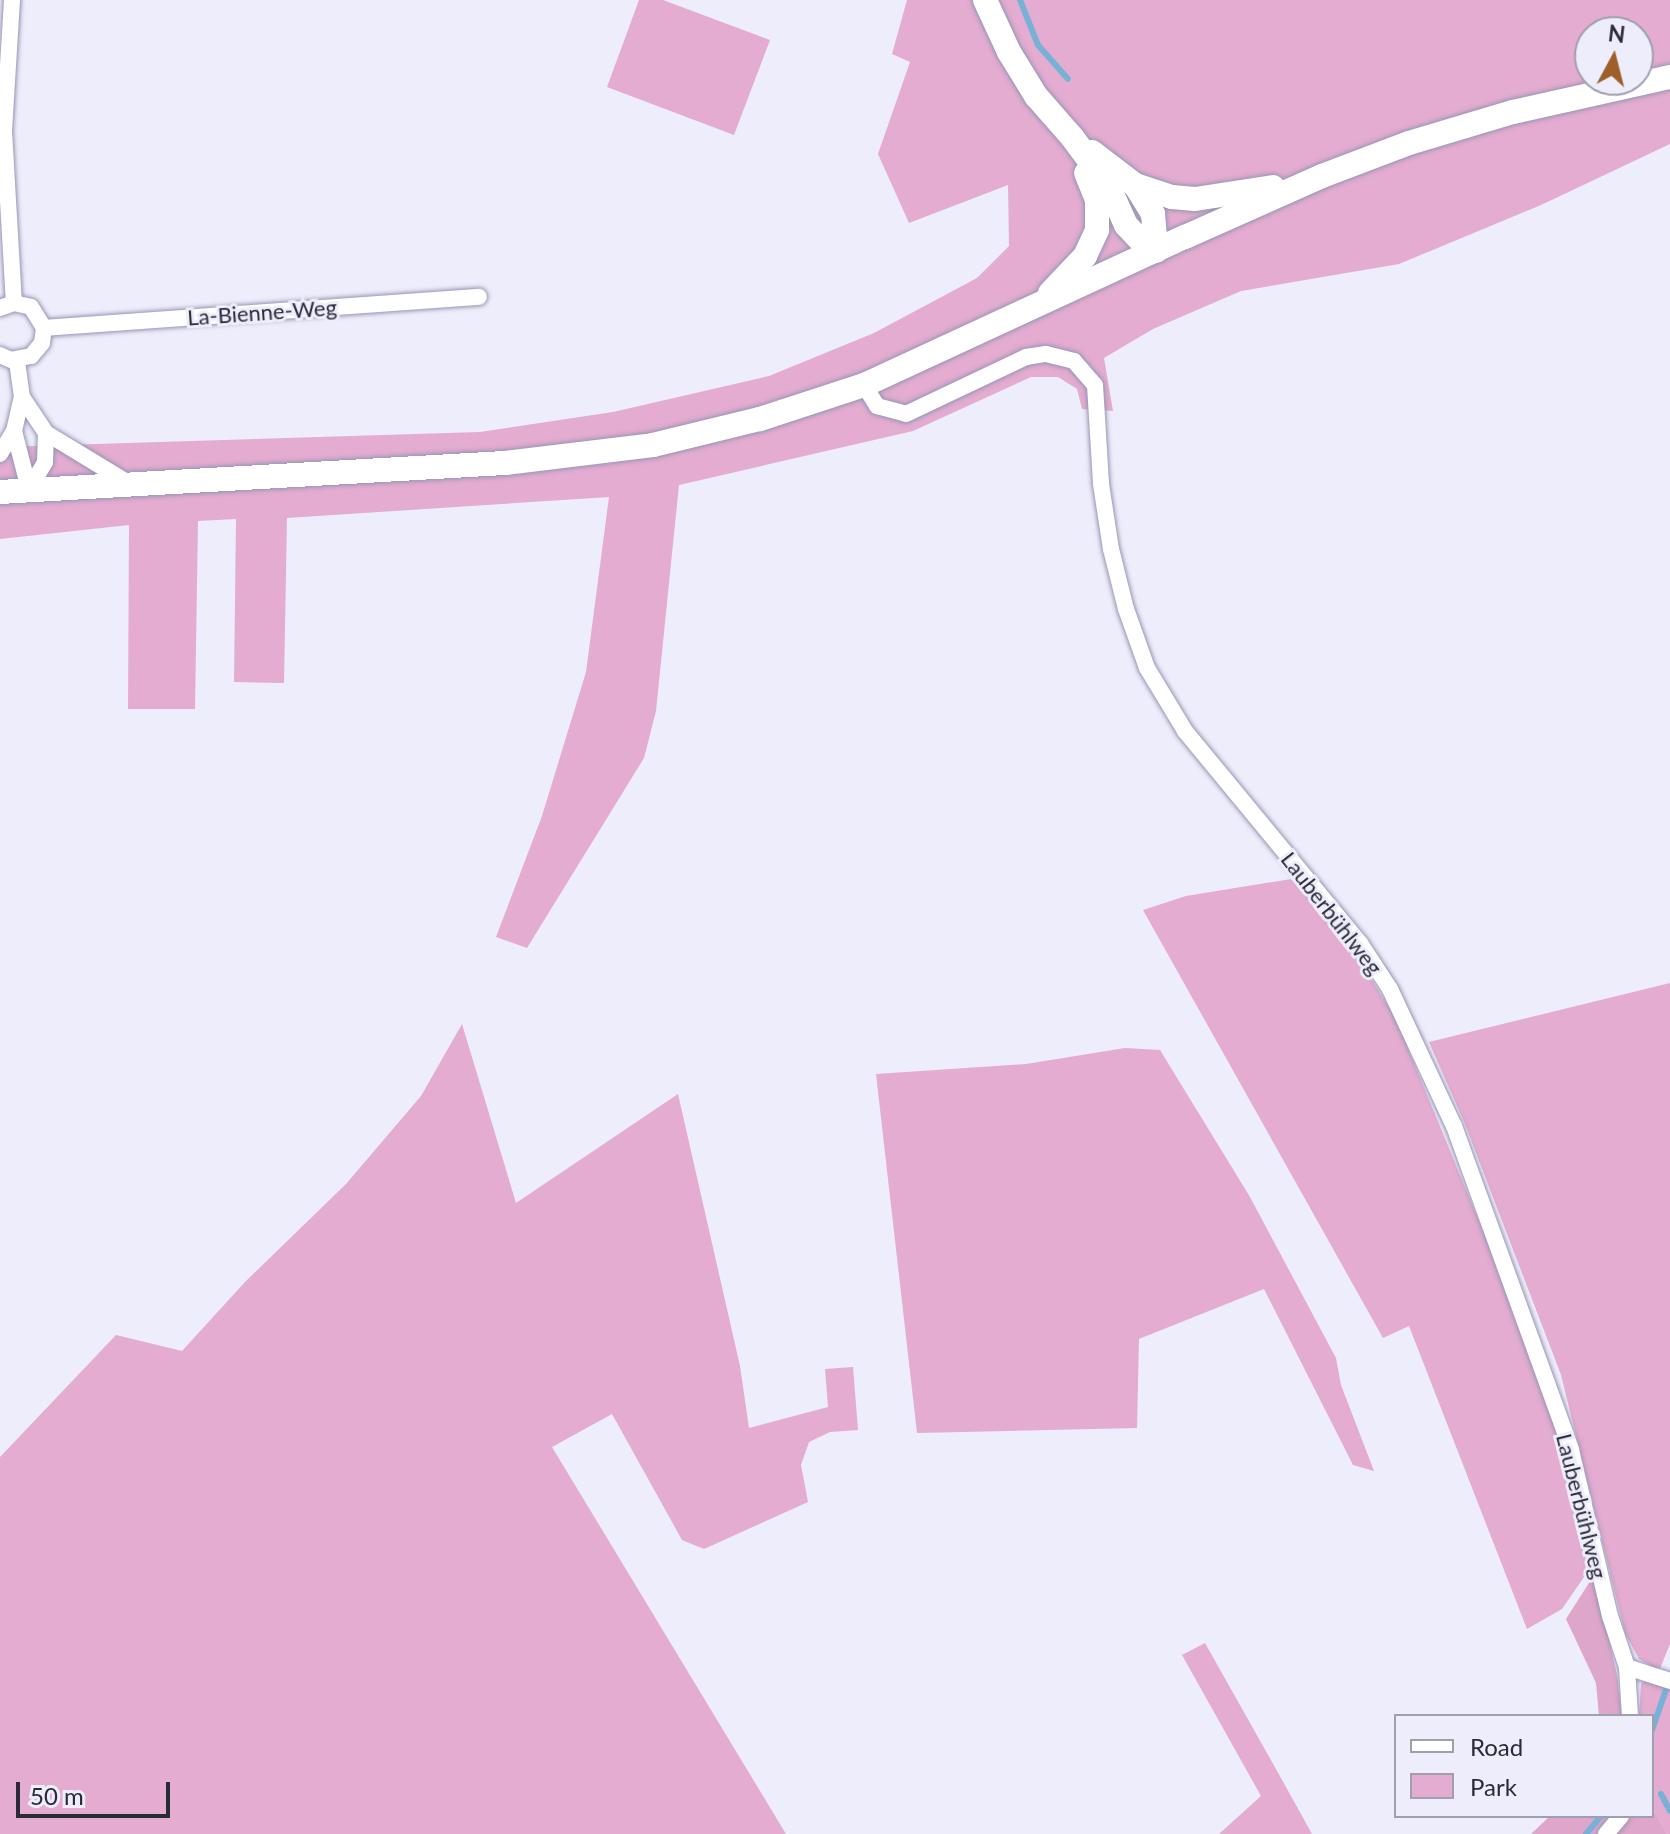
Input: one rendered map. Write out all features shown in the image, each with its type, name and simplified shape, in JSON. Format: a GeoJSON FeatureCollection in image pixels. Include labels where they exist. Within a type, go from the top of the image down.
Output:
{"type":"FeatureCollection","features":[{"type":"Feature","properties":{"kind":"main road"},"geometry":{"type":"LineString","coordinates":[[985,0],[1009,52],[1036,96],[1072,137],[1109,187],[1126,225],[1153,252]]}},
{"type":"Feature","properties":{"kind":"main road"},"geometry":{"type":"LineString","coordinates":[[0,492],[505,463],[653,445],[760,419],[864,385],[1042,301],[1322,176],[1409,143],[1513,112],[1670,77]]}},
{"type":"Feature","properties":{"kind":"main road"},"geometry":{"type":"LineString","coordinates":[[1072,137],[1135,185],[1153,193],[1195,199],[1322,176]]}},
{"type":"Feature","properties":{"kind":"main road"},"geometry":{"type":"LineString","coordinates":[[1042,301],[1085,256],[1097,230],[1097,200],[1072,137]]}},
{"type":"Feature","properties":{"kind":"main road"},"geometry":{"type":"LineString","coordinates":[[1135,185],[1153,214],[1153,252]]}},
{"type":"Feature","properties":{"kind":"street"},"geometry":{"type":"LineString","coordinates":[[0,355],[17,360],[37,350],[44,328],[38,313],[7,306],[4,131],[12,0]]}},
{"type":"Feature","properties":{"kind":"street","name":"La-Bienne-Weg"},"geometry":{"type":"LineString","coordinates":[[44,328],[479,297]]}},
{"type":"Feature","properties":{"kind":"street","name":"Lauberbühlweg"},"geometry":{"type":"LineString","coordinates":[[864,385],[877,406],[906,414],[1026,357],[1046,354],[1074,361],[1095,385],[1101,484],[1111,549],[1126,609],[1147,668],[1185,731],[1360,943],[1403,1014],[1454,1126],[1571,1450],[1610,1616],[1627,1667],[1630,1714]]}},
{"type":"Feature","properties":{"kind":"street"},"geometry":{"type":"LineString","coordinates":[[0,454],[14,431],[22,397],[17,360]]}},
{"type":"Feature","properties":{"kind":"street"},"geometry":{"type":"LineString","coordinates":[[22,397],[46,433],[132,485]]}},
{"type":"Feature","properties":{"kind":"street"},"geometry":{"type":"LineString","coordinates":[[14,431],[29,489]]}},
{"type":"Feature","properties":{"kind":"street"},"geometry":{"type":"LineString","coordinates":[[29,489],[45,462],[46,433]]}},
{"type":"Feature","properties":{"kind":"street"},"geometry":{"type":"LineString","coordinates":[[1627,1667],[1670,1681]]}},
{"type":"Feature","properties":{"kind":"street"},"geometry":{"type":"LineString","coordinates":[[1606,1834],[1619,1818]]}},
{"type":"Feature","properties":{"kind":"green space"},"geometry":{"type":"Polygon","coordinates":[[[639,0],[663,0],[770,40],[734,135],[607,87],[639,0]]]}},
{"type":"Feature","properties":{"kind":"green space"},"geometry":{"type":"Polygon","coordinates":[[[907,0],[1670,0],[1670,144],[1541,205],[1399,264],[1241,291],[1153,329],[1104,358],[1113,411],[1082,409],[1077,389],[1058,377],[1031,377],[913,431],[679,485],[656,711],[644,758],[527,948],[496,937],[542,816],[586,672],[609,497],[287,518],[284,683],[234,682],[236,519],[198,521],[195,709],[128,709],[129,525],[0,539],[0,447],[480,432],[613,412],[769,376],[874,333],[977,278],[1009,246],[1008,185],[909,223],[878,154],[910,62],[892,54],[907,0]]]}},
{"type":"Feature","properties":{"kind":"green space"},"geometry":{"type":"Polygon","coordinates":[[[1291,879],[1348,942],[1395,1017],[1502,1277],[1566,1451],[1590,1547],[1584,1577],[1562,1609],[1527,1629],[1409,1326],[1383,1338],[1143,910],[1186,896],[1291,879]]]}},
{"type":"Feature","properties":{"kind":"green space"},"geometry":{"type":"Polygon","coordinates":[[[1670,983],[1670,1644],[1659,1671],[1639,1659],[1625,1633],[1561,1375],[1465,1124],[1429,1042],[1670,983]]]}},
{"type":"Feature","properties":{"kind":"green space"},"geometry":{"type":"Polygon","coordinates":[[[462,1024],[516,1203],[678,1094],[740,1366],[749,1428],[828,1407],[825,1369],[853,1367],[858,1430],[830,1432],[809,1442],[801,1465],[808,1502],[704,1549],[682,1540],[612,1414],[552,1447],[786,1834],[0,1834],[0,1457],[116,1335],[182,1351],[245,1282],[346,1184],[421,1096],[462,1024]]]}},
{"type":"Feature","properties":{"kind":"green space"},"geometry":{"type":"Polygon","coordinates":[[[1125,1048],[1160,1050],[1250,1197],[1336,1358],[1341,1385],[1374,1471],[1353,1465],[1264,1289],[1139,1339],[1137,1428],[917,1433],[876,1074],[1026,1064],[1125,1048]]]}},
{"type":"Feature","properties":{"kind":"green space"},"geometry":{"type":"Polygon","coordinates":[[[1205,1643],[1312,1834],[1219,1834],[1261,1796],[1182,1655],[1205,1643]]]}},
{"type":"Feature","properties":{"kind":"green space"},"geometry":{"type":"Polygon","coordinates":[[[1645,1680],[1670,1687],[1670,1834],[1667,1834],[1654,1811],[1654,1714],[1639,1714],[1641,1684],[1645,1680]]]}},
{"type":"Feature","properties":{"kind":"shaded area"},"geometry":{"type":"Polygon","coordinates":[[[1594,1575],[1617,1675],[1622,1714],[1599,1714],[1596,1683],[1566,1619],[1594,1575]]]}},
{"type":"Feature","properties":{"kind":"shaded area"},"geometry":{"type":"Polygon","coordinates":[[[1654,1811],[1667,1834],[1531,1834],[1548,1818],[1654,1818],[1654,1811]]]}},
{"type":"Feature","properties":{"kind":"waterway"},"geometry":{"type":"LineString","coordinates":[[1020,0],[1038,45],[1068,79]]}},
{"type":"Feature","properties":{"kind":"waterway"},"geometry":{"type":"LineString","coordinates":[[1654,1724],[1669,1681]]}},
{"type":"Feature","properties":{"kind":"waterway"},"geometry":{"type":"LineString","coordinates":[[1661,1794],[1670,1811]]}},
{"type":"Feature","properties":{"kind":"waterway"},"geometry":{"type":"LineString","coordinates":[[1586,1834],[1599,1818]]}}]}
